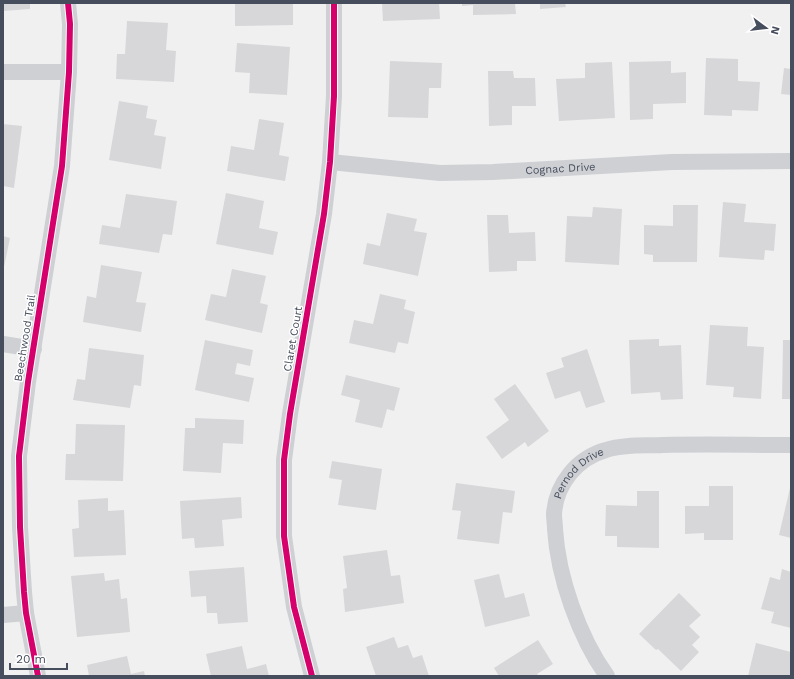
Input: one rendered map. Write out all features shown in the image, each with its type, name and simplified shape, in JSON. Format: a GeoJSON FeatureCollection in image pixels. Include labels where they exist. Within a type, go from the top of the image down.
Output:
{"type":"FeatureCollection","features":[{"type":"Feature","properties":{"kind":"street","name":"Beechwood Trail"},"geometry":{"type":"LineString","coordinates":[[38,676],[26,613],[20,527],[19,456],[28,382],[61,172],[69,72],[70,24],[68,3]]}},
{"type":"Feature","properties":{"kind":"street","name":"Claret Court"},"geometry":{"type":"LineString","coordinates":[[312,676],[294,607],[284,536],[284,460],[290,414],[324,214],[330,162],[334,96],[334,3]]}},
{"type":"Feature","properties":{"kind":"street"},"geometry":{"type":"LineString","coordinates":[[3,72],[69,72]]}},
{"type":"Feature","properties":{"kind":"street","name":"Cognac Drive"},"geometry":{"type":"LineString","coordinates":[[330,162],[440,173],[463,173],[672,162],[791,161]]}},
{"type":"Feature","properties":{"kind":"street"},"geometry":{"type":"LineString","coordinates":[[3,344],[34,349]]}},
{"type":"Feature","properties":{"kind":"street","name":"Pernod Drive"},"geometry":{"type":"LineString","coordinates":[[607,676],[597,662],[587,643],[571,602],[559,563],[554,514],[559,491],[570,472],[587,458],[606,450],[626,446],[695,444],[791,445]]}},
{"type":"Feature","properties":{"kind":"street"},"geometry":{"type":"LineString","coordinates":[[3,615],[26,613]]}},
{"type":"Feature","properties":{"kind":"building"},"geometry":{"type":"Polygon","coordinates":[[[3,3],[30,3],[30,9],[3,11],[3,3]]]}},
{"type":"Feature","properties":{"kind":"building"},"geometry":{"type":"Polygon","coordinates":[[[235,3],[293,3],[293,25],[235,26],[235,3]]]}},
{"type":"Feature","properties":{"kind":"building"},"geometry":{"type":"Polygon","coordinates":[[[382,3],[439,3],[440,19],[383,21],[382,3]]]}},
{"type":"Feature","properties":{"kind":"building"},"geometry":{"type":"Polygon","coordinates":[[[462,3],[515,3],[516,14],[473,15],[473,5],[462,6],[462,3]]]}},
{"type":"Feature","properties":{"kind":"building"},"geometry":{"type":"Polygon","coordinates":[[[540,3],[565,3],[566,7],[540,9],[540,3]]]}},
{"type":"Feature","properties":{"kind":"building"},"geometry":{"type":"Polygon","coordinates":[[[127,21],[168,23],[166,50],[176,51],[174,82],[116,79],[117,54],[125,54],[127,21]]]}},
{"type":"Feature","properties":{"kind":"building"},"geometry":{"type":"Polygon","coordinates":[[[237,43],[290,47],[287,95],[249,93],[250,73],[235,72],[237,43]]]}},
{"type":"Feature","properties":{"kind":"building"},"geometry":{"type":"Polygon","coordinates":[[[706,58],[738,59],[738,81],[760,82],[758,111],[732,110],[732,116],[704,115],[706,58]]]}},
{"type":"Feature","properties":{"kind":"building"},"geometry":{"type":"Polygon","coordinates":[[[390,61],[442,63],[441,88],[429,88],[428,118],[388,117],[390,61]]]}},
{"type":"Feature","properties":{"kind":"building"},"geometry":{"type":"Polygon","coordinates":[[[671,61],[671,73],[686,72],[686,103],[653,104],[653,119],[630,120],[629,62],[671,61]]]}},
{"type":"Feature","properties":{"kind":"building"},"geometry":{"type":"Polygon","coordinates":[[[612,62],[615,118],[559,121],[556,79],[585,78],[585,63],[612,62]]]}},
{"type":"Feature","properties":{"kind":"building"},"geometry":{"type":"Polygon","coordinates":[[[784,68],[791,69],[791,95],[781,94],[784,68]]]}},
{"type":"Feature","properties":{"kind":"building"},"geometry":{"type":"Polygon","coordinates":[[[488,71],[513,71],[514,78],[535,78],[536,106],[512,106],[512,125],[489,126],[488,71]]]}},
{"type":"Feature","properties":{"kind":"building"},"geometry":{"type":"Polygon","coordinates":[[[119,101],[148,106],[146,118],[157,120],[154,135],[166,137],[161,169],[109,160],[119,101]]]}},
{"type":"Feature","properties":{"kind":"building"},"geometry":{"type":"Polygon","coordinates":[[[259,119],[284,123],[279,155],[289,157],[285,181],[227,171],[231,146],[254,150],[259,119]]]}},
{"type":"Feature","properties":{"kind":"building"},"geometry":{"type":"Polygon","coordinates":[[[3,124],[22,126],[14,188],[3,186],[3,124]]]}},
{"type":"Feature","properties":{"kind":"building"},"geometry":{"type":"Polygon","coordinates":[[[226,193],[264,201],[259,228],[278,232],[273,255],[216,244],[226,193]]]}},
{"type":"Feature","properties":{"kind":"building"},"geometry":{"type":"Polygon","coordinates":[[[126,194],[177,201],[172,235],[163,234],[159,253],[99,244],[102,225],[120,228],[126,194]]]}},
{"type":"Feature","properties":{"kind":"building"},"geometry":{"type":"Polygon","coordinates":[[[723,202],[746,204],[744,222],[776,224],[774,251],[765,250],[764,260],[719,257],[723,202]]]}},
{"type":"Feature","properties":{"kind":"building"},"geometry":{"type":"Polygon","coordinates":[[[673,205],[698,205],[697,262],[653,262],[653,255],[644,254],[644,225],[673,226],[673,205]]]}},
{"type":"Feature","properties":{"kind":"building"},"geometry":{"type":"Polygon","coordinates":[[[593,207],[622,209],[619,265],[565,262],[567,216],[592,217],[593,207]]]}},
{"type":"Feature","properties":{"kind":"building"},"geometry":{"type":"Polygon","coordinates":[[[387,213],[417,219],[414,231],[427,233],[418,276],[363,264],[367,243],[380,246],[387,213]]]}},
{"type":"Feature","properties":{"kind":"building"},"geometry":{"type":"Polygon","coordinates":[[[487,215],[508,215],[509,233],[535,232],[536,261],[517,261],[517,271],[489,272],[487,215]]]}},
{"type":"Feature","properties":{"kind":"building"},"geometry":{"type":"Polygon","coordinates":[[[3,236],[10,238],[4,267],[3,267],[3,236]]]}},
{"type":"Feature","properties":{"kind":"building"},"geometry":{"type":"Polygon","coordinates":[[[101,265],[142,272],[136,302],[146,303],[141,332],[83,322],[87,296],[96,298],[101,265]]]}},
{"type":"Feature","properties":{"kind":"building"},"geometry":{"type":"Polygon","coordinates":[[[232,269],[266,276],[260,303],[268,305],[262,333],[205,320],[211,294],[226,297],[232,269]]]}},
{"type":"Feature","properties":{"kind":"building"},"geometry":{"type":"Polygon","coordinates":[[[380,294],[406,300],[404,309],[415,312],[408,344],[398,342],[395,353],[349,343],[354,320],[373,324],[380,294]]]}},
{"type":"Feature","properties":{"kind":"building"},"geometry":{"type":"Polygon","coordinates":[[[710,325],[748,327],[747,346],[764,347],[761,399],[733,397],[734,387],[706,385],[710,325]]]}},
{"type":"Feature","properties":{"kind":"building"},"geometry":{"type":"Polygon","coordinates":[[[659,339],[659,346],[681,345],[683,399],[661,400],[660,392],[631,394],[629,340],[659,339]]]}},
{"type":"Feature","properties":{"kind":"building"},"geometry":{"type":"Polygon","coordinates":[[[205,340],[253,350],[250,366],[237,363],[235,374],[254,378],[249,402],[195,390],[205,340]]]}},
{"type":"Feature","properties":{"kind":"building"},"geometry":{"type":"Polygon","coordinates":[[[783,340],[791,340],[791,399],[782,399],[783,340]]]}},
{"type":"Feature","properties":{"kind":"building"},"geometry":{"type":"Polygon","coordinates":[[[89,348],[144,355],[141,386],[134,385],[130,408],[73,400],[77,379],[85,380],[89,348]]]}},
{"type":"Feature","properties":{"kind":"building"},"geometry":{"type":"Polygon","coordinates":[[[587,349],[605,402],[586,408],[580,391],[555,399],[546,373],[564,367],[561,358],[587,349]]]}},
{"type":"Feature","properties":{"kind":"building"},"geometry":{"type":"Polygon","coordinates":[[[346,375],[400,388],[394,411],[387,409],[382,428],[355,422],[360,400],[341,395],[346,375]]]}},
{"type":"Feature","properties":{"kind":"building"},"geometry":{"type":"Polygon","coordinates":[[[515,384],[549,431],[528,447],[525,442],[502,459],[486,437],[509,420],[494,399],[515,384]]]}},
{"type":"Feature","properties":{"kind":"building"},"geometry":{"type":"Polygon","coordinates":[[[195,418],[244,420],[243,444],[223,443],[221,473],[183,471],[185,428],[195,428],[195,418]]]}},
{"type":"Feature","properties":{"kind":"building"},"geometry":{"type":"Polygon","coordinates":[[[76,424],[125,425],[123,481],[65,480],[66,454],[75,454],[76,424]]]}},
{"type":"Feature","properties":{"kind":"building"},"geometry":{"type":"Polygon","coordinates":[[[332,461],[382,469],[376,510],[338,505],[342,480],[329,478],[332,461]]]}},
{"type":"Feature","properties":{"kind":"building"},"geometry":{"type":"Polygon","coordinates":[[[456,483],[515,491],[512,513],[503,512],[499,544],[457,539],[461,511],[452,510],[456,483]]]}},
{"type":"Feature","properties":{"kind":"building"},"geometry":{"type":"Polygon","coordinates":[[[709,486],[733,486],[733,540],[704,540],[704,533],[685,534],[685,506],[709,506],[709,486]]]}},
{"type":"Feature","properties":{"kind":"building"},"geometry":{"type":"Polygon","coordinates":[[[791,488],[791,538],[779,535],[791,488]]]}},
{"type":"Feature","properties":{"kind":"building"},"geometry":{"type":"Polygon","coordinates":[[[637,491],[659,491],[659,548],[617,547],[617,536],[605,536],[606,505],[637,506],[637,491]]]}},
{"type":"Feature","properties":{"kind":"building"},"geometry":{"type":"Polygon","coordinates":[[[241,497],[242,518],[222,520],[224,546],[195,548],[194,538],[182,539],[180,501],[241,497]]]}},
{"type":"Feature","properties":{"kind":"building"},"geometry":{"type":"Polygon","coordinates":[[[108,498],[108,511],[124,510],[126,555],[74,557],[72,529],[79,528],[78,500],[108,498]]]}},
{"type":"Feature","properties":{"kind":"building"},"geometry":{"type":"Polygon","coordinates":[[[387,550],[391,576],[400,575],[404,603],[345,612],[343,589],[347,588],[343,556],[387,550]]]}},
{"type":"Feature","properties":{"kind":"building"},"geometry":{"type":"Polygon","coordinates":[[[244,567],[248,622],[218,624],[217,613],[207,613],[206,596],[191,597],[189,571],[244,567]]]}},
{"type":"Feature","properties":{"kind":"building"},"geometry":{"type":"Polygon","coordinates":[[[782,569],[791,572],[791,628],[771,623],[774,612],[761,609],[770,577],[780,580],[782,569]]]}},
{"type":"Feature","properties":{"kind":"building"},"geometry":{"type":"Polygon","coordinates":[[[104,573],[105,581],[119,579],[121,599],[127,598],[130,632],[77,637],[71,576],[104,573]]]}},
{"type":"Feature","properties":{"kind":"building"},"geometry":{"type":"Polygon","coordinates":[[[499,574],[505,598],[524,593],[530,616],[485,627],[474,580],[499,574]]]}},
{"type":"Feature","properties":{"kind":"building"},"geometry":{"type":"Polygon","coordinates":[[[679,593],[701,615],[689,626],[700,637],[692,645],[699,652],[681,671],[658,649],[656,650],[639,634],[679,593]]]}},
{"type":"Feature","properties":{"kind":"building"},"geometry":{"type":"Polygon","coordinates":[[[394,637],[398,648],[408,645],[413,658],[422,655],[429,676],[376,676],[366,647],[394,637]]]}},
{"type":"Feature","properties":{"kind":"building"},"geometry":{"type":"Polygon","coordinates":[[[538,640],[553,664],[537,674],[539,676],[499,676],[494,668],[538,640]]]}},
{"type":"Feature","properties":{"kind":"building"},"geometry":{"type":"Polygon","coordinates":[[[756,643],[791,652],[791,676],[748,676],[756,643]]]}},
{"type":"Feature","properties":{"kind":"building"},"geometry":{"type":"Polygon","coordinates":[[[242,646],[247,669],[266,664],[269,676],[211,676],[206,654],[242,646]]]}},
{"type":"Feature","properties":{"kind":"building"},"geometry":{"type":"Polygon","coordinates":[[[127,656],[131,674],[144,671],[145,676],[89,676],[87,665],[127,656]]]}},
{"type":"Feature","properties":{"kind":"cycle path"},"geometry":{"type":"LineString","coordinates":[[38,676],[26,613],[24,592],[20,527],[19,456],[28,382],[62,166],[69,72],[70,24],[68,3]]}},
{"type":"Feature","properties":{"kind":"cycle path"},"geometry":{"type":"LineString","coordinates":[[312,676],[294,607],[284,536],[284,460],[290,414],[324,214],[330,162],[334,96],[334,3]]}}]}
